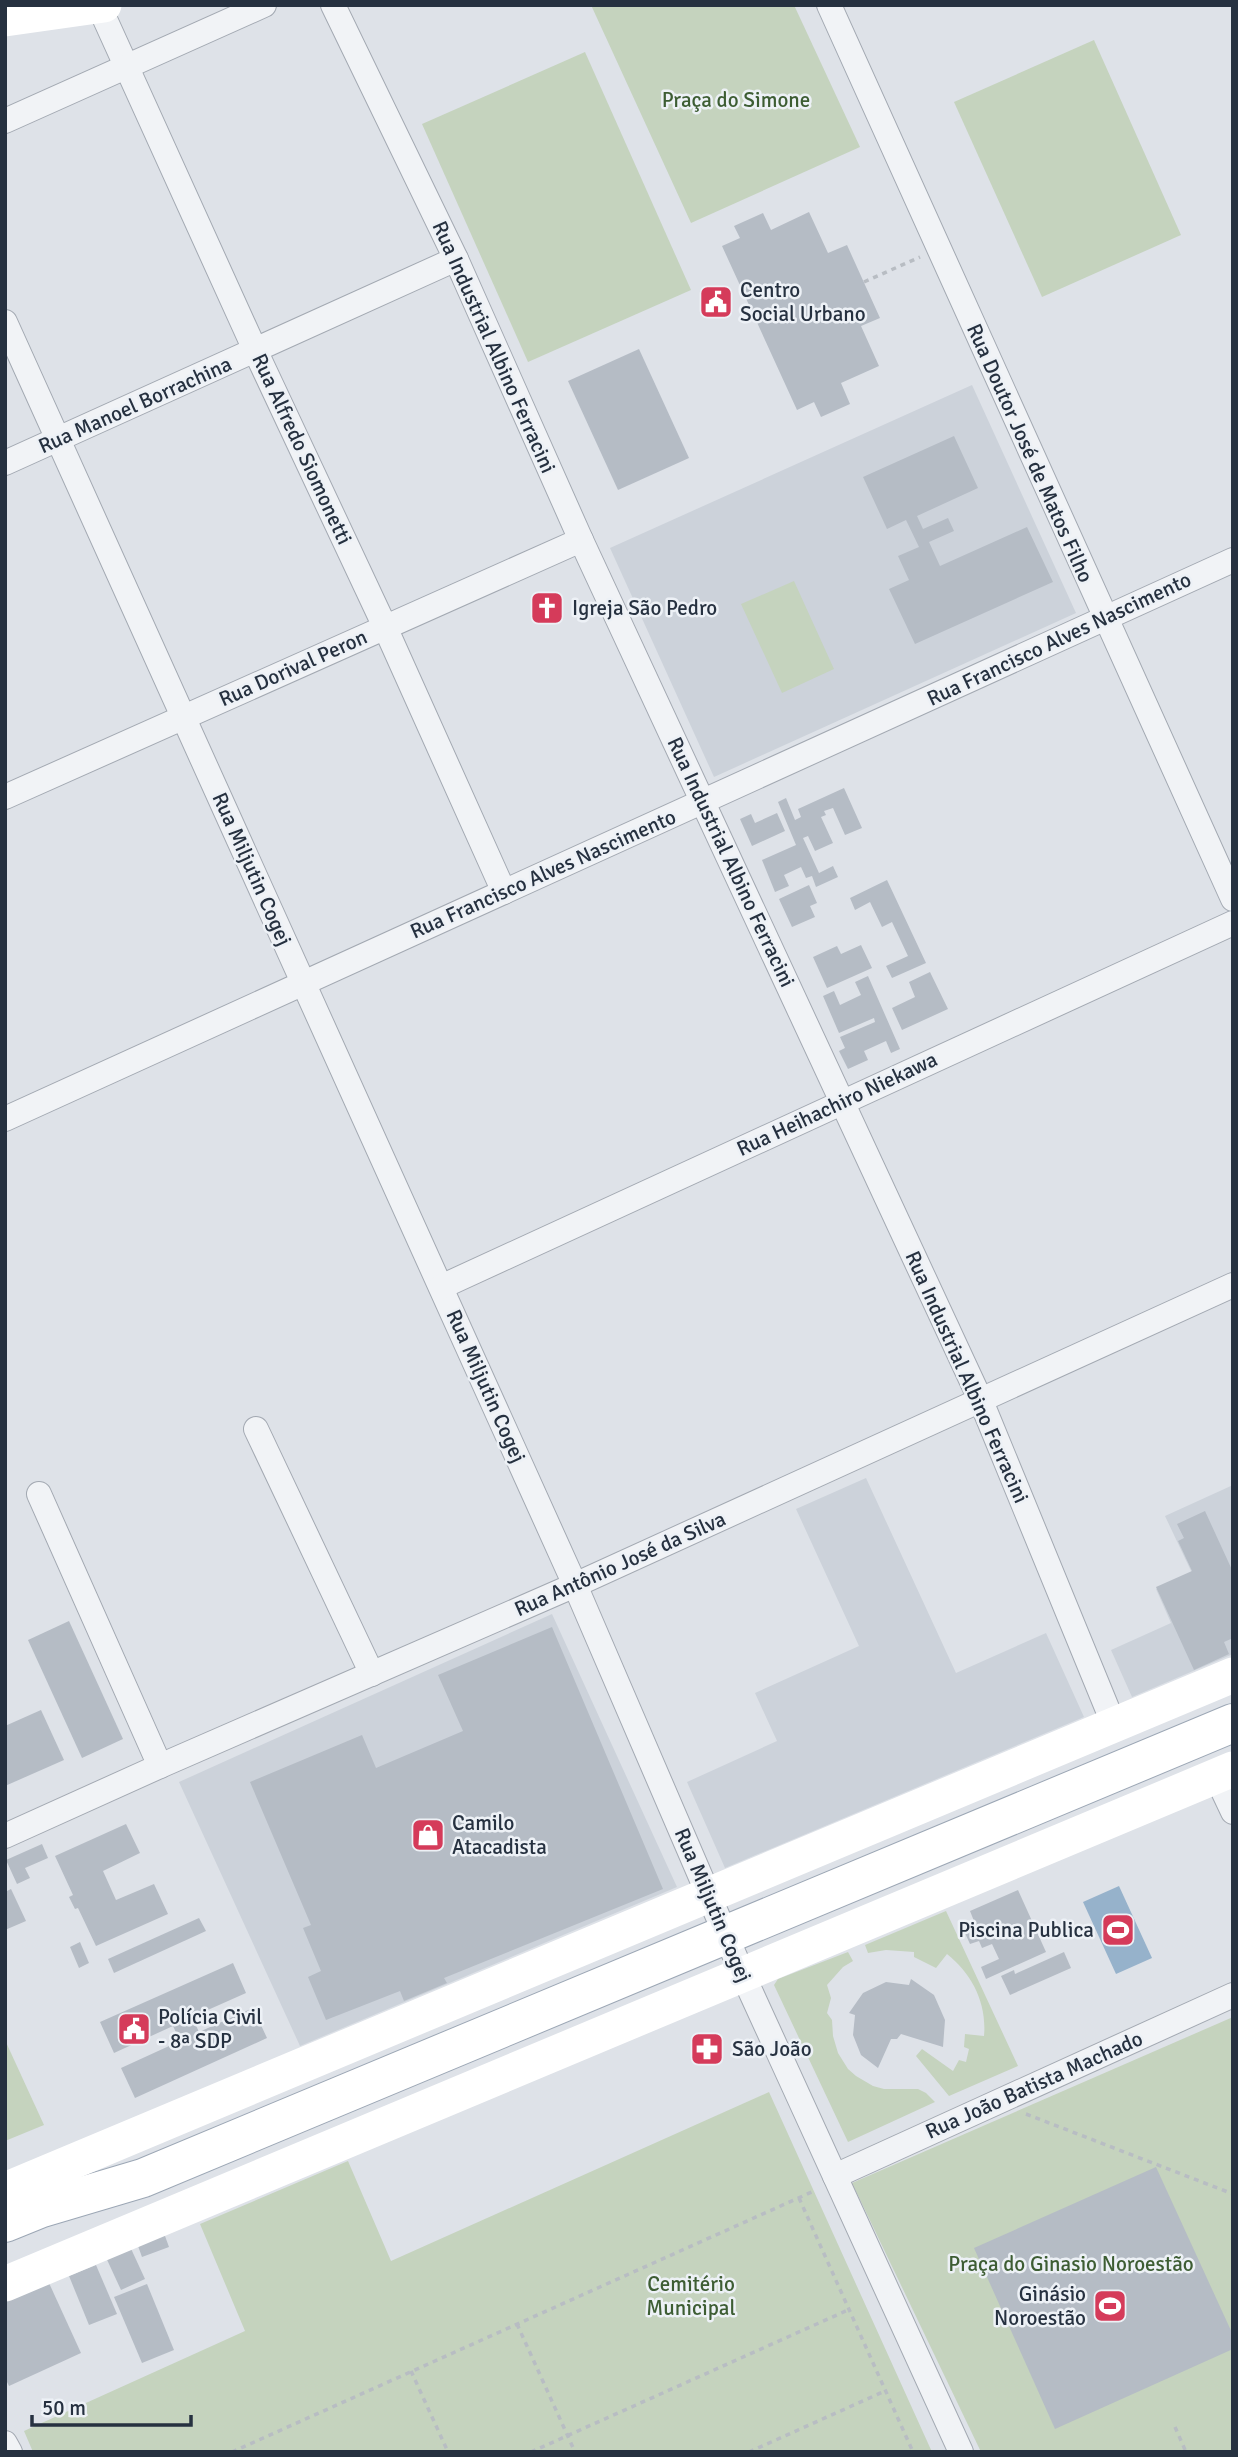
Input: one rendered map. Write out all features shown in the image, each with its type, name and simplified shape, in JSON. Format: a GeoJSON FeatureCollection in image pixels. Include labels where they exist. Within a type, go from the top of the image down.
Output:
{"type":"FeatureCollection","features":[{"type":"Feature","properties":{"kind":"main road"},"geometry":{"type":"LineString","coordinates":[[5,2250],[63,2225],[144,2178],[1233,1723]]}},
{"type":"Feature","properties":{"kind":"main road"},"geometry":{"type":"LineString","coordinates":[[5,2223],[24,2206],[144,2178]]}},
{"type":"Feature","properties":{"kind":"street"},"geometry":{"type":"LineString","coordinates":[[5,19],[104,5]]}},
{"type":"Feature","properties":{"kind":"street"},"geometry":{"type":"LineString","coordinates":[[5,121],[264,5]]}},
{"type":"Feature","properties":{"kind":"street","name":"Rua Industrial Albino Ferracini"},"geometry":{"type":"LineString","coordinates":[[333,5],[456,260],[581,540],[981,1401],[1114,1725]]}},
{"type":"Feature","properties":{"kind":"street","name":"Rua Doutor José de Matos Filho"},"geometry":{"type":"LineString","coordinates":[[829,5],[1233,899]]}},
{"type":"Feature","properties":{"kind":"street","name":"Rua Alfredo Siomonetti"},"geometry":{"type":"LineString","coordinates":[[99,6],[504,892]]}},
{"type":"Feature","properties":{"kind":"street","name":"Rua Manoel Borrachina"},"geometry":{"type":"LineString","coordinates":[[5,463],[456,260]]}},
{"type":"Feature","properties":{"kind":"street","name":"Rua Miljutin Cogej"},"geometry":{"type":"LineString","coordinates":[[5,322],[575,1585],[743,1975],[961,2452]]}},
{"type":"Feature","properties":{"kind":"street","name":"Rua Dorival Peron"},"geometry":{"type":"LineString","coordinates":[[5,797],[581,540]]}},
{"type":"Feature","properties":{"kind":"street","name":"Rua Francisco Alves Nascimento"},"geometry":{"type":"LineString","coordinates":[[5,1119],[1233,560]]}},
{"type":"Feature","properties":{"kind":"street","name":"Rua Heihachiro Niekawa"},"geometry":{"type":"LineString","coordinates":[[441,1287],[1233,923]]}},
{"type":"Feature","properties":{"kind":"street","name":"Rua Antônio José da Silva"},"geometry":{"type":"LineString","coordinates":[[5,1836],[575,1585],[1233,1285]]}},
{"type":"Feature","properties":{"kind":"street"},"geometry":{"type":"LineString","coordinates":[[256,1429],[372,1674]]}},
{"type":"Feature","properties":{"kind":"street"},"geometry":{"type":"LineString","coordinates":[[39,1494],[160,1766]]}},
{"type":"Feature","properties":{"kind":"street"},"geometry":{"type":"LineString","coordinates":[[5,2190],[1233,1675]]}},
{"type":"Feature","properties":{"kind":"street"},"geometry":{"type":"LineString","coordinates":[[5,2284],[1225,1773],[1233,1812]]}},
{"type":"Feature","properties":{"kind":"street","name":"Rua João Batista Machado"},"geometry":{"type":"LineString","coordinates":[[835,2176],[1233,1995]]}},
{"type":"Feature","properties":{"kind":"street"},"geometry":{"type":"LineString","coordinates":[[5,2443],[10,2452]]}},
{"type":"Feature","properties":{"kind":"path"},"geometry":{"type":"LineString","coordinates":[[864,282],[938,248]]}},
{"type":"Feature","properties":{"kind":"path"},"geometry":{"type":"LineString","coordinates":[[1014,2095],[1024,2113],[1233,2194]]}},
{"type":"Feature","properties":{"kind":"path"},"geometry":{"type":"LineString","coordinates":[[232,2452],[814,2191]]}},
{"type":"Feature","properties":{"kind":"path"},"geometry":{"type":"LineString","coordinates":[[799,2197],[913,2452]]}},
{"type":"Feature","properties":{"kind":"path"},"geometry":{"type":"LineString","coordinates":[[531,2452],[848,2310]]}},
{"type":"Feature","properties":{"kind":"path"},"geometry":{"type":"LineString","coordinates":[[517,2324],[575,2452]]}},
{"type":"Feature","properties":{"kind":"path"},"geometry":{"type":"LineString","coordinates":[[411,2371],[448,2452]]}},
{"type":"Feature","properties":{"kind":"path"},"geometry":{"type":"LineString","coordinates":[[749,2452],[885,2391]]}},
{"type":"Feature","properties":{"kind":"path"},"geometry":{"type":"LineString","coordinates":[[1175,2427],[1186,2452]]}},
{"type":"Feature","properties":{"kind":"shaded area"},"geometry":{"type":"Polygon","coordinates":[[[972,385],[1076,613],[714,777],[610,548],[972,385]]]}},
{"type":"Feature","properties":{"kind":"shaded area"},"geometry":{"type":"Polygon","coordinates":[[[866,1478],[956,1673],[1046,1633],[1084,1717],[725,1868],[687,1782],[777,1741],[755,1693],[859,1646],[796,1509],[866,1478]]]}},
{"type":"Feature","properties":{"kind":"shaded area"},"geometry":{"type":"Polygon","coordinates":[[[1233,1485],[1233,1654],[1132,1697],[1111,1650],[1171,1623],[1156,1589],[1192,1573],[1165,1516],[1233,1485]]]}},
{"type":"Feature","properties":{"kind":"shaded area","name":"Camilo Atacadista"},"geometry":{"type":"Polygon","coordinates":[[[552,1614],[677,1887],[300,2046],[179,1782],[552,1614]]]}},
{"type":"Feature","properties":{"kind":"green space","name":"Praça do Simone"},"geometry":{"type":"Polygon","coordinates":[[[591,5],[794,5],[860,147],[691,223],[591,5]]]}},
{"type":"Feature","properties":{"kind":"green space"},"geometry":{"type":"Polygon","coordinates":[[[1094,40],[1181,235],[1042,297],[954,102],[1094,40]]]}},
{"type":"Feature","properties":{"kind":"green space"},"geometry":{"type":"Polygon","coordinates":[[[585,52],[691,290],[528,362],[422,124],[585,52]]]}},
{"type":"Feature","properties":{"kind":"green space"},"geometry":{"type":"Polygon","coordinates":[[[794,581],[834,669],[782,693],[741,604],[794,581]]]}},
{"type":"Feature","properties":{"kind":"green space"},"geometry":{"type":"Polygon","coordinates":[[[946,1911],[1018,2066],[949,2096],[916,2056],[922,2049],[953,2071],[959,2060],[966,2062],[969,2049],[964,2047],[965,2034],[984,2036],[983,2012],[976,1990],[964,1971],[947,1954],[936,1968],[914,1957],[914,1952],[886,1950],[868,1953],[865,1945],[946,1911]]]}},
{"type":"Feature","properties":{"kind":"green space"},"geometry":{"type":"Polygon","coordinates":[[[848,1952],[853,1961],[843,1967],[827,1985],[831,1998],[827,2013],[832,2020],[838,2053],[848,2069],[873,2086],[884,2089],[918,2089],[935,2102],[848,2142],[774,1985],[778,1979],[848,1952]]]}},
{"type":"Feature","properties":{"kind":"green space","name":"Praça do Ginasio Noroestão"},"geometry":{"type":"Polygon","coordinates":[[[1233,2017],[1233,2452],[981,2452],[852,2183],[1233,2017]]]}},
{"type":"Feature","properties":{"kind":"green space"},"geometry":{"type":"Polygon","coordinates":[[[5,2040],[44,2125],[5,2141],[5,2040]]]}},
{"type":"Feature","properties":{"kind":"green space","name":"Cemitério Municipal"},"geometry":{"type":"Polygon","coordinates":[[[769,2092],[932,2452],[33,2452],[24,2431],[245,2331],[200,2224],[348,2161],[391,2261],[769,2092]]]}},
{"type":"Feature","properties":{"kind":"water","name":"Piscina Publica"},"geometry":{"type":"Polygon","coordinates":[[[1119,1886],[1152,1958],[1116,1974],[1083,1902],[1119,1886]]]}},
{"type":"Feature","properties":{"kind":"building"},"geometry":{"type":"Polygon","coordinates":[[[809,212],[828,253],[847,245],[880,318],[861,326],[879,366],[841,383],[850,404],[821,417],[814,402],[797,410],[722,246],[740,238],[734,226],[763,213],[771,230],[809,212]]]}},
{"type":"Feature","properties":{"kind":"building"},"geometry":{"type":"Polygon","coordinates":[[[639,349],[689,458],[618,490],[568,381],[639,349]]]}},
{"type":"Feature","properties":{"kind":"building"},"geometry":{"type":"Polygon","coordinates":[[[954,436],[978,488],[917,516],[923,529],[948,518],[954,531],[929,542],[940,566],[1027,527],[1053,582],[915,644],[889,589],[909,580],[898,556],[919,547],[906,520],[887,529],[863,477],[954,436]]]}},
{"type":"Feature","properties":{"kind":"building"},"geometry":{"type":"Polygon","coordinates":[[[844,788],[862,828],[845,835],[833,808],[824,811],[826,815],[821,817],[833,843],[815,851],[808,836],[803,838],[819,873],[833,866],[838,877],[816,887],[812,876],[806,878],[801,867],[784,875],[789,886],[775,892],[762,860],[796,845],[778,802],[786,798],[795,820],[801,817],[798,809],[844,788]]]}},
{"type":"Feature","properties":{"kind":"building"},"geometry":{"type":"Polygon","coordinates":[[[777,813],[785,831],[752,846],[740,819],[751,814],[755,823],[777,813]]]}},
{"type":"Feature","properties":{"kind":"building"},"geometry":{"type":"Polygon","coordinates":[[[887,880],[926,963],[892,978],[886,966],[908,956],[892,922],[882,927],[870,902],[855,910],[850,898],[887,880]]]}},
{"type":"Feature","properties":{"kind":"building"},"geometry":{"type":"Polygon","coordinates":[[[809,885],[817,903],[810,906],[815,917],[792,927],[779,899],[809,885]]]}},
{"type":"Feature","properties":{"kind":"building"},"geometry":{"type":"Polygon","coordinates":[[[861,945],[872,968],[827,988],[813,957],[837,946],[841,954],[861,945]]]}},
{"type":"Feature","properties":{"kind":"building"},"geometry":{"type":"Polygon","coordinates":[[[930,972],[948,1009],[902,1030],[892,1008],[915,997],[909,982],[930,972]]]}},
{"type":"Feature","properties":{"kind":"building"},"geometry":{"type":"Polygon","coordinates":[[[868,976],[900,1049],[891,1053],[886,1041],[864,1051],[868,1060],[848,1069],[839,1051],[845,1048],[840,1037],[875,1022],[874,1018],[839,1033],[823,996],[834,991],[840,1005],[861,995],[855,982],[868,976]]]}},
{"type":"Feature","properties":{"kind":"building"},"geometry":{"type":"Polygon","coordinates":[[[1205,1511],[1233,1572],[1233,1638],[1224,1642],[1229,1654],[1194,1670],[1156,1587],[1192,1571],[1178,1541],[1184,1538],[1177,1524],[1205,1511]]]}},
{"type":"Feature","properties":{"kind":"building"},"geometry":{"type":"Polygon","coordinates":[[[69,1621],[123,1739],[82,1758],[28,1640],[69,1621]]]}},
{"type":"Feature","properties":{"kind":"building","name":"Camilo Atacadista"},"geometry":{"type":"Polygon","coordinates":[[[552,1627],[663,1889],[444,1978],[447,1983],[404,2001],[400,1991],[326,2020],[308,1977],[321,1971],[303,1928],[311,1925],[250,1782],[362,1735],[376,1768],[463,1731],[438,1675],[552,1627]]]}},
{"type":"Feature","properties":{"kind":"building"},"geometry":{"type":"Polygon","coordinates":[[[41,1710],[64,1760],[5,1786],[5,1726],[41,1710]]]}},
{"type":"Feature","properties":{"kind":"building"},"geometry":{"type":"Polygon","coordinates":[[[126,1824],[140,1853],[103,1871],[116,1900],[154,1884],[168,1914],[96,1946],[78,1908],[75,1909],[69,1897],[73,1895],[55,1856],[126,1824]]]}},
{"type":"Feature","properties":{"kind":"building"},"geometry":{"type":"Polygon","coordinates":[[[42,1844],[48,1858],[25,1868],[30,1878],[17,1884],[6,1860],[42,1844]]]}},
{"type":"Feature","properties":{"kind":"building"},"geometry":{"type":"Polygon","coordinates":[[[11,1889],[26,1921],[5,1930],[5,1892],[11,1889]]]}},
{"type":"Feature","properties":{"kind":"building"},"geometry":{"type":"Polygon","coordinates":[[[1018,1890],[1046,1952],[986,1979],[981,1967],[999,1959],[992,1944],[982,1948],[979,1941],[970,1944],[964,1931],[976,1926],[970,1911],[1018,1890]]]}},
{"type":"Feature","properties":{"kind":"building"},"geometry":{"type":"Polygon","coordinates":[[[199,1918],[206,1931],[114,1973],[108,1959],[199,1918]]]}},
{"type":"Feature","properties":{"kind":"building"},"geometry":{"type":"Polygon","coordinates":[[[80,1942],[89,1963],[79,1968],[70,1947],[80,1942]]]}},
{"type":"Feature","properties":{"kind":"building"},"geometry":{"type":"Polygon","coordinates":[[[1064,1952],[1071,1968],[1010,1995],[1001,1976],[1014,1970],[1015,1974],[1064,1952]]]}},
{"type":"Feature","properties":{"kind":"building","name":"Polícia Civil - 8ª SDP"},"geometry":{"type":"Polygon","coordinates":[[[233,1963],[246,1993],[192,2017],[199,2032],[253,2008],[267,2038],[135,2098],[121,2068],[180,2041],[173,2026],[114,2053],[100,2022],[233,1963]]]}},
{"type":"Feature","properties":{"kind":"building"},"geometry":{"type":"Polygon","coordinates":[[[911,1979],[934,1995],[945,2020],[943,2047],[901,2034],[897,2039],[891,2039],[878,2068],[861,2055],[853,2035],[855,2015],[849,2013],[863,1993],[886,1982],[909,1985],[911,1979]]]}},
{"type":"Feature","properties":{"kind":"building","name":"Ginásio Noroestão"},"geometry":{"type":"Polygon","coordinates":[[[1156,2167],[1233,2335],[1233,2349],[1055,2429],[974,2248],[1156,2167]]]}},
{"type":"Feature","properties":{"kind":"building"},"geometry":{"type":"Polygon","coordinates":[[[161,2225],[169,2247],[142,2257],[134,2235],[161,2225]]]}},
{"type":"Feature","properties":{"kind":"building"},"geometry":{"type":"Polygon","coordinates":[[[127,2240],[145,2279],[121,2290],[103,2251],[127,2240]]]}},
{"type":"Feature","properties":{"kind":"building"},"geometry":{"type":"Polygon","coordinates":[[[96,2265],[117,2314],[89,2325],[69,2276],[96,2265]]]}},
{"type":"Feature","properties":{"kind":"building"},"geometry":{"type":"Polygon","coordinates":[[[49,2283],[81,2353],[9,2386],[5,2378],[5,2302],[49,2283]]]}},
{"type":"Feature","properties":{"kind":"building"},"geometry":{"type":"Polygon","coordinates":[[[147,2284],[174,2350],[142,2363],[114,2297],[147,2284]]]}},
{"type":"Feature","properties":{"kind":"place","name":"Centro Social Urbano"},"geometry":{"type":"Point","coordinates":[716,302]}},
{"type":"Feature","properties":{"kind":"place","name":"Igreja São Pedro"},"geometry":{"type":"Point","coordinates":[547,608]}},
{"type":"Feature","properties":{"kind":"place","name":"Camilo Atacadista"},"geometry":{"type":"Point","coordinates":[428,1835]}},
{"type":"Feature","properties":{"kind":"place","name":"Piscina Publica"},"geometry":{"type":"Point","coordinates":[1118,1930]}},
{"type":"Feature","properties":{"kind":"place","name":"Polícia Civil - 8ª SDP"},"geometry":{"type":"Point","coordinates":[134,2029]}},
{"type":"Feature","properties":{"kind":"place","name":"São João"},"geometry":{"type":"Point","coordinates":[707,2049]}},
{"type":"Feature","properties":{"kind":"place","name":"Ginásio Noroestão"},"geometry":{"type":"Point","coordinates":[1110,2306]}}]}
